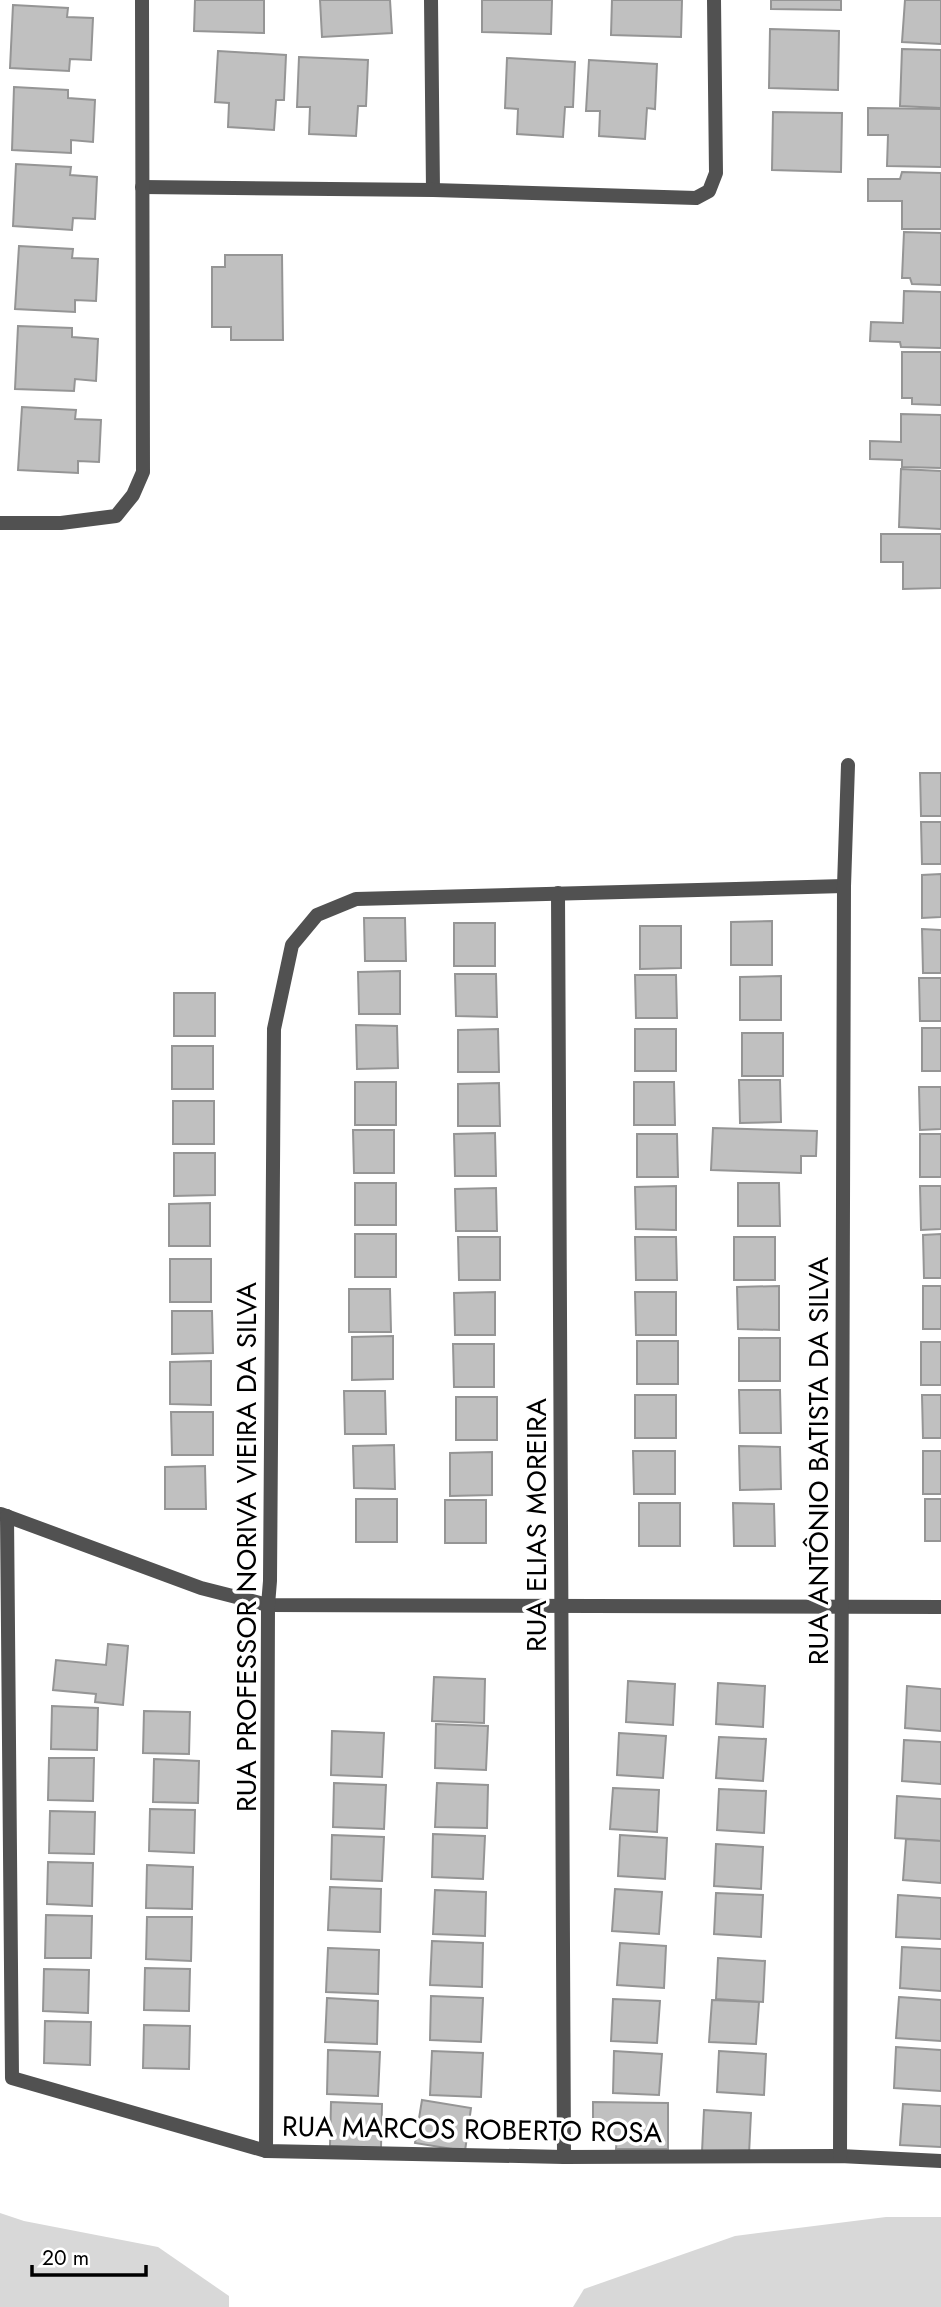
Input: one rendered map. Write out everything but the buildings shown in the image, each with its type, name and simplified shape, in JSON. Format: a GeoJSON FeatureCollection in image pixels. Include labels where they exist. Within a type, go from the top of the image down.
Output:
{"type":"FeatureCollection","features":[{"type":"Feature","properties":{"kind":"street"},"geometry":{"type":"LineString","coordinates":[[0,523],[61,523],[116,516],[133,495],[143,472],[142,0]]}},
{"type":"Feature","properties":{"kind":"street"},"geometry":{"type":"LineString","coordinates":[[431,0],[433,190]]}},
{"type":"Feature","properties":{"kind":"street"},"geometry":{"type":"LineString","coordinates":[[142,187],[433,190],[696,198],[709,191],[716,173],[714,0]]}},
{"type":"Feature","properties":{"kind":"street","name":"RUA ANTÔNIO BATISTA DA SILVA"},"geometry":{"type":"LineString","coordinates":[[840,2156],[844,886],[848,765]]}},
{"type":"Feature","properties":{"kind":"street"},"geometry":{"type":"LineString","coordinates":[[558,893],[844,886]]}},
{"type":"Feature","properties":{"kind":"street","name":"RUA PROFESSOR NORIVA VIEIRA DA SILVA"},"geometry":{"type":"LineString","coordinates":[[266,2151],[274,1029],[292,945],[317,915],[356,899],[558,893]]}},
{"type":"Feature","properties":{"kind":"street","name":"RUA ELIAS MOREIRA"},"geometry":{"type":"LineString","coordinates":[[558,893],[564,2157]]}},
{"type":"Feature","properties":{"kind":"street"},"geometry":{"type":"LineString","coordinates":[[4,1515],[201,1588],[268,1605],[941,1608]]}},
{"type":"Feature","properties":{"kind":"street","name":"RUA MARCOS ROBERTO ROSA"},"geometry":{"type":"LineString","coordinates":[[4,1515],[12,2078],[266,2151],[564,2157],[840,2156],[941,2161]]}},
{"type":"Feature","properties":{"kind":"shaded area"},"geometry":{"type":"Polygon","coordinates":[[[0,2213],[24,2221],[158,2247],[229,2296],[229,2307],[0,2307],[0,2213]]]}},
{"type":"Feature","properties":{"kind":"shaded area"},"geometry":{"type":"Polygon","coordinates":[[[886,2217],[941,2217],[941,2307],[573,2307],[584,2289],[735,2236],[886,2217]]]}}]}
